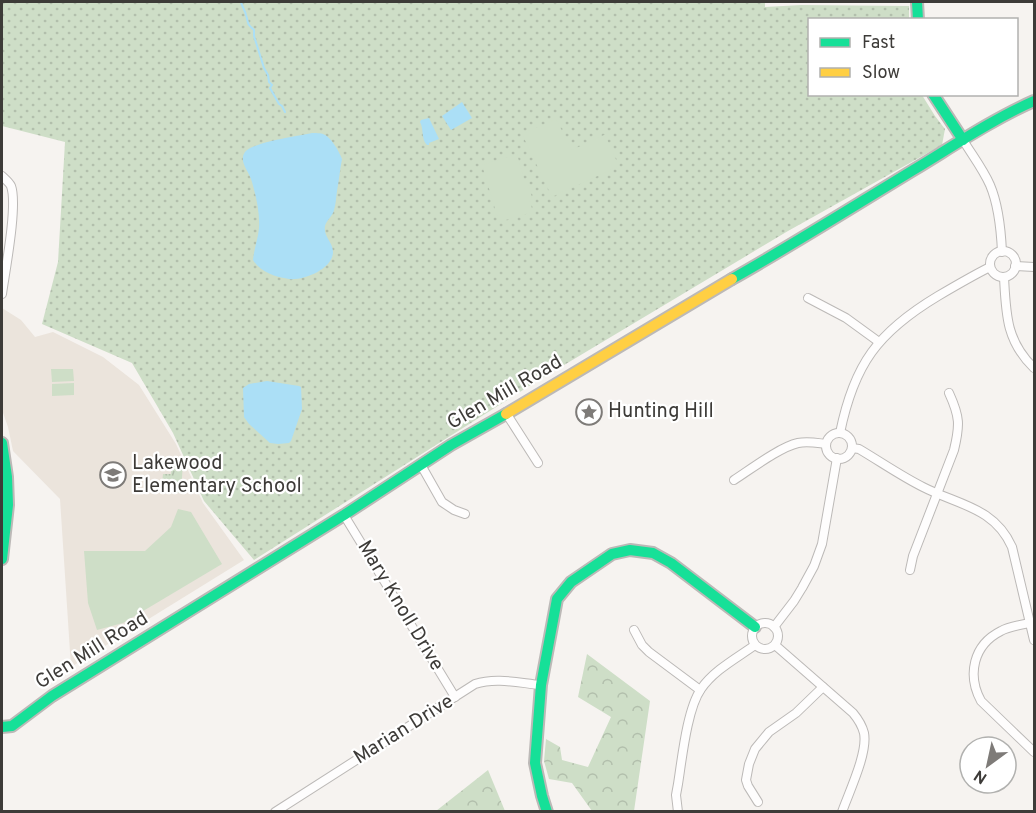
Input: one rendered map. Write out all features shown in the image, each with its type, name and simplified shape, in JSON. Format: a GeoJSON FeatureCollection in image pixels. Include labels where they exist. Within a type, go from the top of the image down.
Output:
{"type":"FeatureCollection","features":[{"type":"Feature","properties":{"kind":"main road"},"geometry":{"type":"LineString","coordinates":[[917,2],[918,18]]}},
{"type":"Feature","properties":{"kind":"main road"},"geometry":{"type":"LineString","coordinates":[[934,96],[963,140]]}},
{"type":"Feature","properties":{"kind":"main road","name":"Glen Mill Road"},"geometry":{"type":"LineString","coordinates":[[2,728],[12,726],[52,696],[344,515],[451,445],[963,140],[1020,107],[1035,101]]}},
{"type":"Feature","properties":{"kind":"main road"},"geometry":{"type":"LineString","coordinates":[[2,443],[8,505],[2,559]]}},
{"type":"Feature","properties":{"kind":"main road"},"geometry":{"type":"LineString","coordinates":[[547,812],[535,763],[542,685],[557,599],[571,582],[612,554],[630,550],[653,553],[671,563],[755,627]]}},
{"type":"Feature","properties":{"kind":"street"},"geometry":{"type":"LineString","coordinates":[[963,140],[993,193],[997,207],[1002,252]]}},
{"type":"Feature","properties":{"kind":"street"},"geometry":{"type":"LineString","coordinates":[[2,176],[11,186],[14,198],[2,294]]}},
{"type":"Feature","properties":{"kind":"street"},"geometry":{"type":"LineString","coordinates":[[1002,252],[1013,257],[1016,266],[1013,272],[1004,277],[995,275],[990,267],[995,254],[1002,252]]}},
{"type":"Feature","properties":{"kind":"street"},"geometry":{"type":"LineString","coordinates":[[1016,266],[1035,267]]}},
{"type":"Feature","properties":{"kind":"street"},"geometry":{"type":"LineString","coordinates":[[840,433],[847,402],[856,378],[879,342],[912,312],[990,267]]}},
{"type":"Feature","properties":{"kind":"street"},"geometry":{"type":"LineString","coordinates":[[1004,277],[1010,331],[1022,355],[1035,368]]}},
{"type":"Feature","properties":{"kind":"street"},"geometry":{"type":"LineString","coordinates":[[808,298],[846,318],[879,342]]}},
{"type":"Feature","properties":{"kind":"street"},"geometry":{"type":"LineString","coordinates":[[910,570],[913,556],[954,450],[958,433],[957,410],[949,393]]}},
{"type":"Feature","properties":{"kind":"street"},"geometry":{"type":"LineString","coordinates":[[506,413],[538,463]]}},
{"type":"Feature","properties":{"kind":"street"},"geometry":{"type":"LineString","coordinates":[[840,433],[848,436],[852,448],[849,454],[837,458],[828,452],[826,444],[830,437],[840,433]]}},
{"type":"Feature","properties":{"kind":"street"},"geometry":{"type":"LineString","coordinates":[[734,480],[787,446],[800,442],[826,444]]}},
{"type":"Feature","properties":{"kind":"street"},"geometry":{"type":"LineString","coordinates":[[852,448],[859,449],[909,480],[984,514],[998,525],[1006,534],[1015,555],[1033,622],[1035,640]]}},
{"type":"Feature","properties":{"kind":"street"},"geometry":{"type":"LineString","coordinates":[[774,627],[794,601],[814,566],[822,544],[837,458]]}},
{"type":"Feature","properties":{"kind":"street"},"geometry":{"type":"LineString","coordinates":[[421,465],[442,502],[465,514]]}},
{"type":"Feature","properties":{"kind":"street","name":"Mary Knoll Drive"},"geometry":{"type":"LineString","coordinates":[[344,515],[455,697]]}},
{"type":"Feature","properties":{"kind":"street"},"geometry":{"type":"LineString","coordinates":[[1033,622],[1001,630],[986,641],[975,660],[973,678],[981,701],[1035,752]]}},
{"type":"Feature","properties":{"kind":"street"},"geometry":{"type":"LineString","coordinates":[[766,623],[774,627],[778,633],[775,645],[763,649],[755,645],[752,638],[755,627],[766,623]]}},
{"type":"Feature","properties":{"kind":"street"},"geometry":{"type":"LineString","coordinates":[[634,630],[642,645],[649,652],[700,690]]}},
{"type":"Feature","properties":{"kind":"street"},"geometry":{"type":"LineString","coordinates":[[678,812],[676,795],[686,738],[700,690],[722,668],[755,645]]}},
{"type":"Feature","properties":{"kind":"street"},"geometry":{"type":"LineString","coordinates":[[775,645],[860,721],[865,735],[864,752],[842,812]]}},
{"type":"Feature","properties":{"kind":"street","name":"Marian Drive"},"geometry":{"type":"LineString","coordinates":[[275,812],[475,684],[499,680],[542,685]]}},
{"type":"Feature","properties":{"kind":"street"},"geometry":{"type":"LineString","coordinates":[[758,802],[747,780],[749,764],[755,749],[769,732],[796,713],[823,687]]}},
{"type":"Feature","properties":{"kind":"shaded area","name":"Lakewood Elementary School"},"geometry":{"type":"Polygon","coordinates":[[[2,308],[21,320],[35,337],[53,332],[103,357],[139,385],[176,444],[203,503],[244,560],[71,667],[60,499],[13,451],[2,410],[2,308]]]}},
{"type":"Feature","properties":{"kind":"green space"},"geometry":{"type":"Polygon","coordinates":[[[2,2],[765,2],[765,7],[909,6],[909,18],[808,18],[808,96],[923,96],[945,129],[942,145],[788,231],[534,383],[254,560],[204,501],[173,433],[132,363],[42,324],[58,262],[65,142],[2,126],[2,2]]]}},
{"type":"Feature","properties":{"kind":"green space"},"geometry":{"type":"Polygon","coordinates":[[[554,120],[557,121],[572,150],[605,135],[618,164],[617,167],[554,196],[551,195],[523,136],[524,133],[554,120]]]}},
{"type":"Feature","properties":{"kind":"green space"},"geometry":{"type":"Polygon","coordinates":[[[517,154],[525,183],[527,182],[532,197],[529,198],[533,212],[499,222],[482,165],[517,154]]]}},
{"type":"Feature","properties":{"kind":"green space"},"geometry":{"type":"Polygon","coordinates":[[[51,369],[73,369],[74,381],[52,382],[51,369]]]}},
{"type":"Feature","properties":{"kind":"green space"},"geometry":{"type":"Polygon","coordinates":[[[74,383],[74,395],[52,396],[52,384],[74,383]]]}},
{"type":"Feature","properties":{"kind":"green space"},"geometry":{"type":"Polygon","coordinates":[[[172,461],[183,462],[181,493],[161,492],[163,474],[171,474],[172,461]]]}},
{"type":"Feature","properties":{"kind":"green space"},"geometry":{"type":"Polygon","coordinates":[[[178,509],[191,512],[222,564],[123,623],[97,630],[88,603],[84,551],[145,551],[171,527],[178,509]]]}},
{"type":"Feature","properties":{"kind":"green space"},"geometry":{"type":"Polygon","coordinates":[[[587,654],[650,701],[634,811],[592,811],[572,783],[549,779],[544,761],[546,739],[560,747],[562,760],[588,767],[611,717],[578,697],[587,654]]]}},
{"type":"Feature","properties":{"kind":"green space"},"geometry":{"type":"Polygon","coordinates":[[[488,770],[505,811],[436,811],[488,770]]]}},
{"type":"Feature","properties":{"kind":"water"},"geometry":{"type":"Polygon","coordinates":[[[462,102],[472,118],[451,130],[442,116],[462,102]]]}},
{"type":"Feature","properties":{"kind":"water"},"geometry":{"type":"Polygon","coordinates":[[[429,118],[439,139],[427,145],[420,122],[429,118]]]}},
{"type":"Feature","properties":{"kind":"water"},"geometry":{"type":"Polygon","coordinates":[[[312,133],[322,134],[329,138],[342,159],[335,208],[325,226],[325,233],[333,252],[332,258],[323,269],[309,276],[295,279],[284,278],[264,271],[253,260],[259,216],[251,178],[243,156],[250,148],[257,145],[312,133]]]}},
{"type":"Feature","properties":{"kind":"water"},"geometry":{"type":"Polygon","coordinates":[[[267,381],[301,387],[302,409],[289,443],[270,443],[244,417],[243,388],[249,384],[267,381]]]}},
{"type":"Feature","properties":{"kind":"waterway"},"geometry":{"type":"LineString","coordinates":[[241,2],[248,23],[254,30],[264,68],[272,85],[270,88],[285,112]]}},
{"type":"Feature","properties":{"kind":"traffic: fast"},"geometry":{"type":"LineString","coordinates":[[917,2],[918,18]]}},
{"type":"Feature","properties":{"kind":"traffic: fast"},"geometry":{"type":"LineString","coordinates":[[934,96],[963,140]]}},
{"type":"Feature","properties":{"kind":"traffic: fast"},"geometry":{"type":"LineString","coordinates":[[732,279],[973,133],[1034,101]]}},
{"type":"Feature","properties":{"kind":"traffic: fast"},"geometry":{"type":"LineString","coordinates":[[2,727],[12,726],[52,696],[344,515],[451,445],[506,414]]}},
{"type":"Feature","properties":{"kind":"traffic: fast"},"geometry":{"type":"LineString","coordinates":[[2,443],[8,505],[2,559]]}},
{"type":"Feature","properties":{"kind":"traffic: fast"},"geometry":{"type":"LineString","coordinates":[[547,812],[535,763],[541,685],[557,599],[571,582],[612,554],[630,550],[653,553],[671,563],[755,627]]}},
{"type":"Feature","properties":{"kind":"traffic: slow"},"geometry":{"type":"LineString","coordinates":[[506,414],[732,279]]}},
{"type":"Feature","properties":{"kind":"place","name":"Hunting Hill"},"geometry":{"type":"Point","coordinates":[589,412]}},
{"type":"Feature","properties":{"kind":"place","name":"Lakewood Elementary School"},"geometry":{"type":"Point","coordinates":[113,475]}}]}
